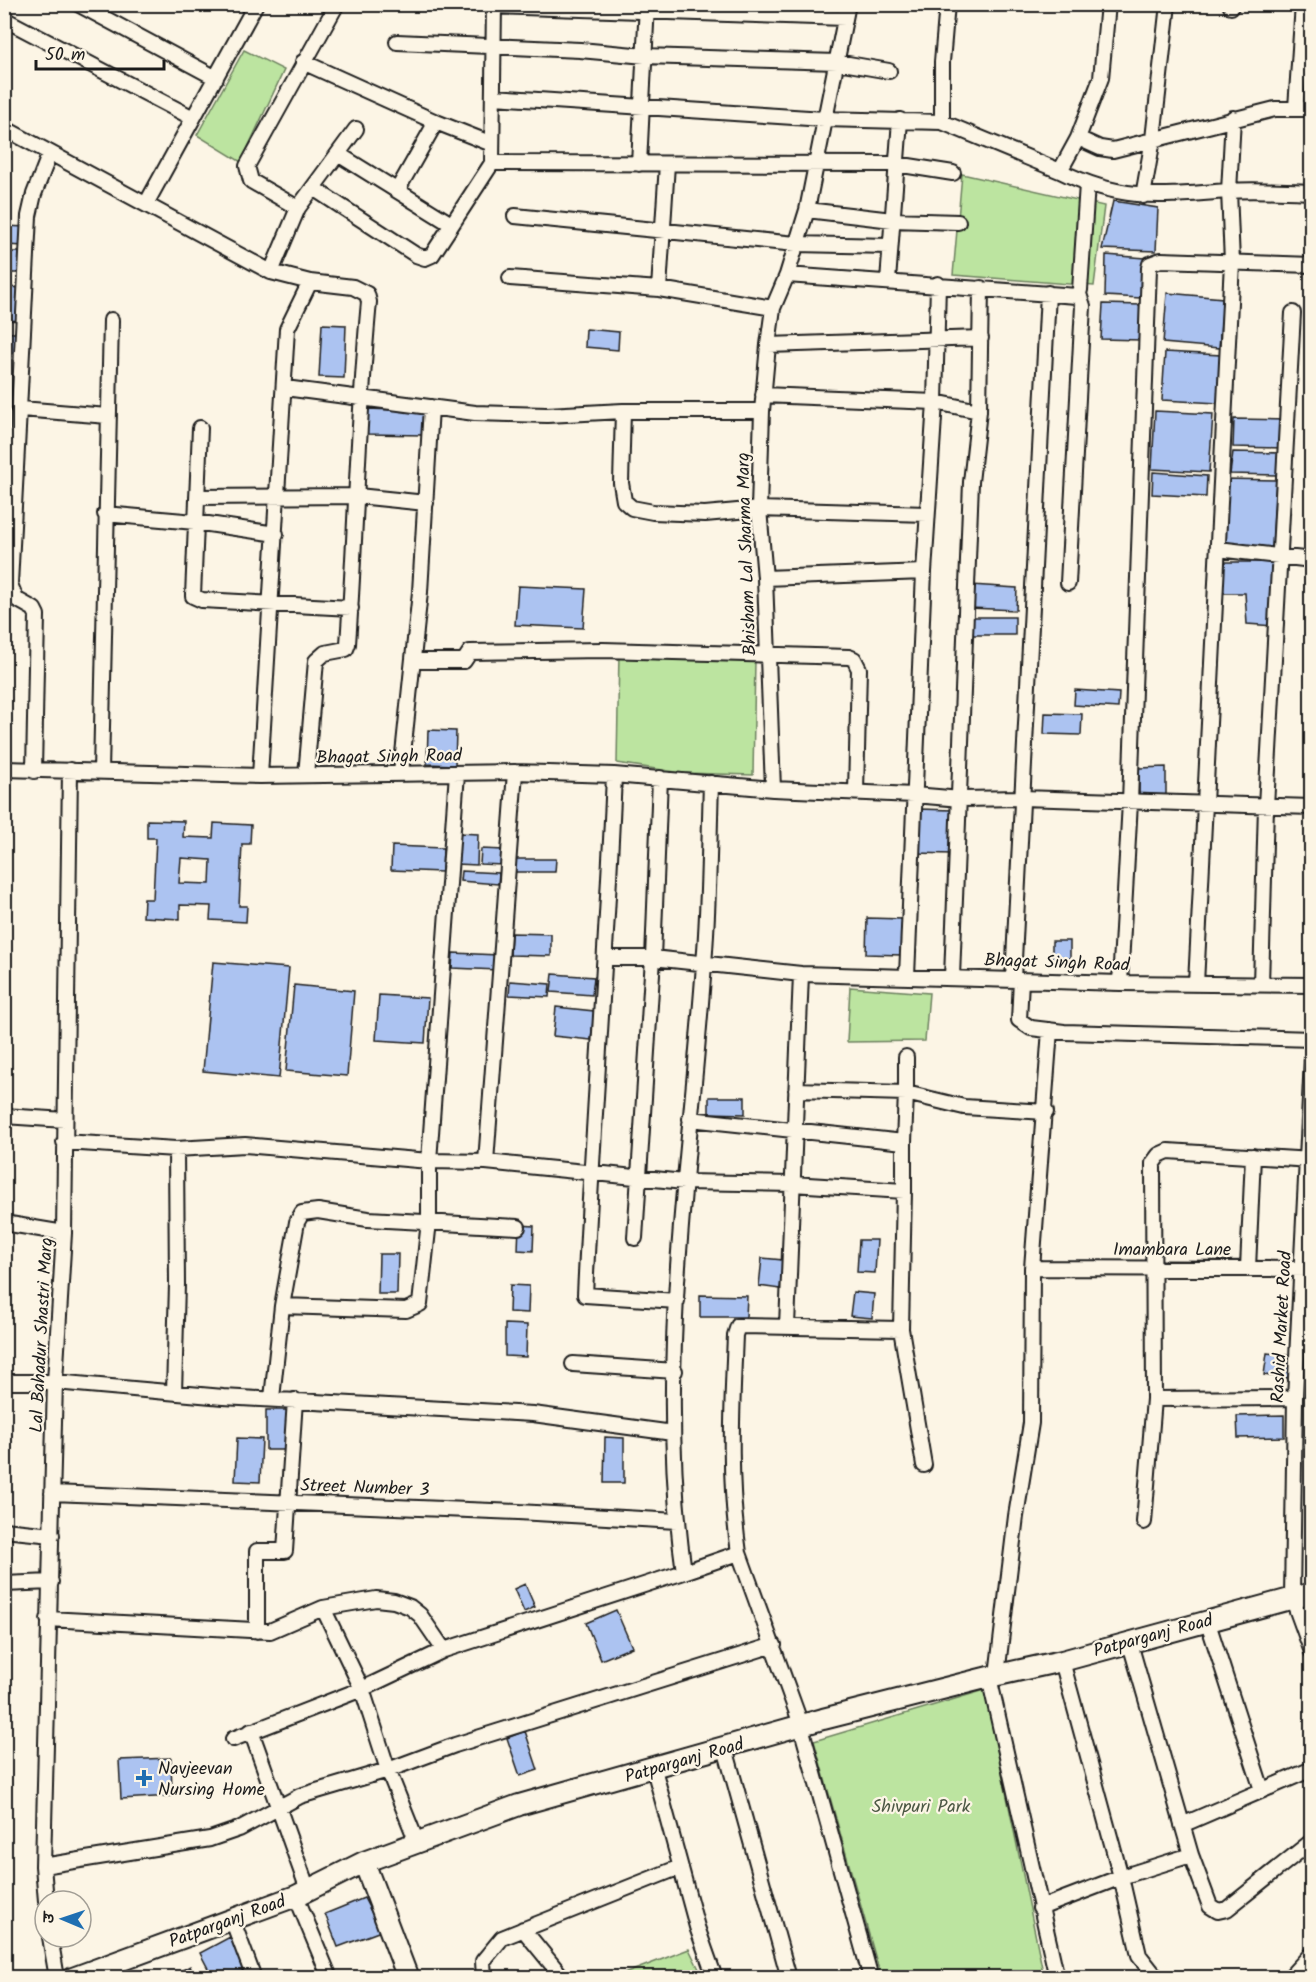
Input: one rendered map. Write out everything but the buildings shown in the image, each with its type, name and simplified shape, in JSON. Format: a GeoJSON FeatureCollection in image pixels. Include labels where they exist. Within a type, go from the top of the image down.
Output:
{"type":"FeatureCollection","features":[{"type":"Feature","properties":{"kind":"street"},"geometry":{"type":"LineString","coordinates":[[78,4],[216,78]]}},
{"type":"Feature","properties":{"kind":"street"},"geometry":{"type":"LineString","coordinates":[[146,204],[256,4]]}},
{"type":"Feature","properties":{"kind":"street"},"geometry":{"type":"LineString","coordinates":[[298,208],[251,181],[246,172],[247,166],[337,4]]}},
{"type":"Feature","properties":{"kind":"street"},"geometry":{"type":"LineString","coordinates":[[942,122],[942,62],[947,4]]}},
{"type":"Feature","properties":{"kind":"street"},"geometry":{"type":"LineString","coordinates":[[1060,171],[1078,138],[1101,78],[1108,4]]}},
{"type":"Feature","properties":{"kind":"street"},"geometry":{"type":"LineString","coordinates":[[1143,196],[1153,139],[1168,4]]}},
{"type":"Feature","properties":{"kind":"street"},"geometry":{"type":"LineString","coordinates":[[1296,108],[1303,4]]}},
{"type":"Feature","properties":{"kind":"street"},"geometry":{"type":"LineString","coordinates":[[313,188],[416,255],[425,258],[439,248],[451,225],[492,163],[494,5],[846,11]]}},
{"type":"Feature","properties":{"kind":"street"},"geometry":{"type":"LineString","coordinates":[[639,164],[647,9]]}},
{"type":"Feature","properties":{"kind":"street","name":"Bhisham Lal Sharma Marg"},"geometry":{"type":"LineString","coordinates":[[773,789],[765,578],[759,509],[763,395],[773,308],[787,275],[807,210],[846,11]]}},
{"type":"Feature","properties":{"kind":"street"},"geometry":{"type":"LineString","coordinates":[[4,19],[193,118]]}},
{"type":"Feature","properties":{"kind":"street"},"geometry":{"type":"LineString","coordinates":[[397,42],[580,50],[645,56],[837,62],[889,71]]}},
{"type":"Feature","properties":{"kind":"street"},"geometry":{"type":"LineString","coordinates":[[303,62],[436,122],[492,144]]}},
{"type":"Feature","properties":{"kind":"street"},"geometry":{"type":"LineString","coordinates":[[493,97],[642,109],[824,119],[942,122],[1087,184],[1112,192],[1143,196],[1178,196],[1230,191],[1311,192]]}},
{"type":"Feature","properties":{"kind":"street"},"geometry":{"type":"LineString","coordinates":[[1078,138],[1107,150],[1275,109],[1311,109]]}},
{"type":"Feature","properties":{"kind":"street"},"geometry":{"type":"LineString","coordinates":[[1196,984],[1232,262],[1230,191],[1233,118]]}},
{"type":"Feature","properties":{"kind":"street"},"geometry":{"type":"LineString","coordinates":[[888,281],[900,120]]}},
{"type":"Feature","properties":{"kind":"street"},"geometry":{"type":"LineString","coordinates":[[398,189],[436,122]]}},
{"type":"Feature","properties":{"kind":"street"},"geometry":{"type":"LineString","coordinates":[[4,128],[271,272],[310,282],[353,287],[367,294],[369,302],[360,398],[358,496],[346,649],[325,653],[316,661],[306,775]]}},
{"type":"Feature","properties":{"kind":"street"},"geometry":{"type":"LineString","coordinates":[[271,272],[298,208],[356,129]]}},
{"type":"Feature","properties":{"kind":"street"},"geometry":{"type":"LineString","coordinates":[[34,771],[38,621],[34,609],[16,599],[11,593],[10,584],[21,409],[29,216],[34,194],[50,153]]}},
{"type":"Feature","properties":{"kind":"street"},"geometry":{"type":"LineString","coordinates":[[338,154],[398,189],[451,225]]}},
{"type":"Feature","properties":{"kind":"street"},"geometry":{"type":"LineString","coordinates":[[492,163],[896,164],[953,173]]}},
{"type":"Feature","properties":{"kind":"street"},"geometry":{"type":"LineString","coordinates":[[659,289],[667,164]]}},
{"type":"Feature","properties":{"kind":"street"},"geometry":{"type":"LineString","coordinates":[[1068,583],[1083,306],[1079,294],[1087,184]]}},
{"type":"Feature","properties":{"kind":"street"},"geometry":{"type":"LineString","coordinates":[[807,210],[892,220],[958,222]]}},
{"type":"Feature","properties":{"kind":"street"},"geometry":{"type":"LineString","coordinates":[[515,216],[796,244],[890,246]]}},
{"type":"Feature","properties":{"kind":"street"},"geometry":{"type":"LineString","coordinates":[[1120,983],[1130,802],[1150,264],[1161,260],[1311,265]]}},
{"type":"Feature","properties":{"kind":"street"},"geometry":{"type":"LineString","coordinates":[[787,275],[938,284],[1074,296],[1079,294]]}},
{"type":"Feature","properties":{"kind":"street"},"geometry":{"type":"LineString","coordinates":[[510,278],[659,289],[773,308]]}},
{"type":"Feature","properties":{"kind":"street"},"geometry":{"type":"LineString","coordinates":[[260,776],[287,329],[310,282]]}},
{"type":"Feature","properties":{"kind":"street"},"geometry":{"type":"LineString","coordinates":[[907,976],[924,572],[935,402],[938,284]]}},
{"type":"Feature","properties":{"kind":"street"},"geometry":{"type":"LineString","coordinates":[[952,977],[961,800],[971,482],[979,411],[981,288]]}},
{"type":"Feature","properties":{"kind":"street"},"geometry":{"type":"LineString","coordinates":[[1048,293],[1022,798],[1018,1020],[1031,1028],[1050,1030],[1311,1039]]}},
{"type":"Feature","properties":{"kind":"street"},"geometry":{"type":"LineString","coordinates":[[1261,984],[1266,806],[1293,314]]}},
{"type":"Feature","properties":{"kind":"street"},"geometry":{"type":"LineString","coordinates":[[101,772],[111,320]]}},
{"type":"Feature","properties":{"kind":"street"},"geometry":{"type":"LineString","coordinates":[[768,345],[981,338]]}},
{"type":"Feature","properties":{"kind":"street"},"geometry":{"type":"LineString","coordinates":[[285,388],[475,412],[547,415],[623,411],[762,411]]}},
{"type":"Feature","properties":{"kind":"street"},"geometry":{"type":"LineString","coordinates":[[763,395],[935,402],[979,411]]}},
{"type":"Feature","properties":{"kind":"street"},"geometry":{"type":"LineString","coordinates":[[401,773],[426,503],[431,407]]}},
{"type":"Feature","properties":{"kind":"street"},"geometry":{"type":"LineString","coordinates":[[21,409],[108,416]]}},
{"type":"Feature","properties":{"kind":"street"},"geometry":{"type":"LineString","coordinates":[[623,411],[621,483],[624,501],[632,507],[653,512],[705,514],[759,509],[927,514]]}},
{"type":"Feature","properties":{"kind":"street"},"geometry":{"type":"LineString","coordinates":[[200,428],[193,596],[201,600],[351,608]]}},
{"type":"Feature","properties":{"kind":"street"},"geometry":{"type":"LineString","coordinates":[[197,497],[358,496],[426,503]]}},
{"type":"Feature","properties":{"kind":"street"},"geometry":{"type":"LineString","coordinates":[[105,514],[195,522],[276,534]]}},
{"type":"Feature","properties":{"kind":"street"},"geometry":{"type":"LineString","coordinates":[[1218,549],[1311,560]]}},
{"type":"Feature","properties":{"kind":"street"},"geometry":{"type":"LineString","coordinates":[[765,578],[924,572]]}},
{"type":"Feature","properties":{"kind":"street"},"geometry":{"type":"LineString","coordinates":[[413,661],[464,661],[470,652],[603,650],[849,657],[858,663],[856,792]]}},
{"type":"Feature","properties":{"kind":"street","name":"Bhagat Singh Road"},"geometry":{"type":"LineString","coordinates":[[4,769],[260,776],[514,772],[614,775],[773,789],[914,795],[961,800],[1022,798],[1311,807]]}},
{"type":"Feature","properties":{"kind":"street","name":"Lal Bahadur Shastri Marg"},"geometry":{"type":"LineString","coordinates":[[45,1889],[43,1866],[48,1619],[51,1582],[55,1382],[64,1233],[70,770]]}},
{"type":"Feature","properties":{"kind":"street"},"geometry":{"type":"LineString","coordinates":[[486,1162],[514,772]]}},
{"type":"Feature","properties":{"kind":"street"},"geometry":{"type":"LineString","coordinates":[[282,1306],[414,1308],[420,1304],[423,1294],[429,1221],[429,1161],[457,773]]}},
{"type":"Feature","properties":{"kind":"street"},"geometry":{"type":"LineString","coordinates":[[614,775],[606,958],[590,1173],[585,1295],[677,1300]]}},
{"type":"Feature","properties":{"kind":"street"},"geometry":{"type":"LineString","coordinates":[[635,1238],[653,958],[660,778]]}},
{"type":"Feature","properties":{"kind":"street"},"geometry":{"type":"LineString","coordinates":[[684,1572],[677,1521],[673,1433],[677,1300],[684,1182],[705,963],[711,783]]}},
{"type":"Feature","properties":{"kind":"street","name":"Bhagat Singh Road"},"geometry":{"type":"LineString","coordinates":[[606,958],[653,958],[801,974],[1120,983],[1311,985]]}},
{"type":"Feature","properties":{"kind":"street"},"geometry":{"type":"LineString","coordinates":[[787,1326],[801,974]]}},
{"type":"Feature","properties":{"kind":"street"},"geometry":{"type":"LineString","coordinates":[[1050,1030],[1046,1112],[1032,1268],[1031,1423],[993,1676],[1040,1908],[1057,1977]]}},
{"type":"Feature","properties":{"kind":"street"},"geometry":{"type":"LineString","coordinates":[[906,1057],[901,1329],[924,1465]]}},
{"type":"Feature","properties":{"kind":"street","name":"Rashid Market Road"},"geometry":{"type":"LineString","coordinates":[[1311,1059],[1306,1269],[1295,1398],[1292,1597],[1311,1653]]}},
{"type":"Feature","properties":{"kind":"street"},"geometry":{"type":"LineString","coordinates":[[796,1090],[906,1094],[964,1107],[1046,1112]]}},
{"type":"Feature","properties":{"kind":"street"},"geometry":{"type":"LineString","coordinates":[[4,1116],[65,1120]]}},
{"type":"Feature","properties":{"kind":"street"},"geometry":{"type":"LineString","coordinates":[[690,1119],[904,1143]]}},
{"type":"Feature","properties":{"kind":"street"},"geometry":{"type":"LineString","coordinates":[[64,1142],[176,1149],[246,1145],[429,1161],[486,1162],[684,1182],[792,1184],[904,1191]]}},
{"type":"Feature","properties":{"kind":"street"},"geometry":{"type":"LineString","coordinates":[[174,1393],[177,1284],[176,1149]]}},
{"type":"Feature","properties":{"kind":"street"},"geometry":{"type":"LineString","coordinates":[[1144,1522],[1154,1399],[1153,1163],[1156,1158],[1168,1151],[1309,1159]]}},
{"type":"Feature","properties":{"kind":"street"},"geometry":{"type":"LineString","coordinates":[[1248,1268],[1253,1156]]}},
{"type":"Feature","properties":{"kind":"street"},"geometry":{"type":"LineString","coordinates":[[272,1398],[282,1306],[297,1222],[302,1214],[318,1211],[368,1219],[518,1227]]}},
{"type":"Feature","properties":{"kind":"street"},"geometry":{"type":"LineString","coordinates":[[4,1222],[64,1233]]}},
{"type":"Feature","properties":{"kind":"street","name":"Imambara Lane"},"geometry":{"type":"LineString","coordinates":[[1032,1268],[1153,1266],[1306,1269]]}},
{"type":"Feature","properties":{"kind":"street"},"geometry":{"type":"LineString","coordinates":[[871,1977],[800,1727],[774,1645],[739,1552],[732,1504],[730,1467],[736,1330],[742,1324],[901,1329]]}},
{"type":"Feature","properties":{"kind":"street"},"geometry":{"type":"LineString","coordinates":[[573,1364],[675,1371]]}},
{"type":"Feature","properties":{"kind":"street"},"geometry":{"type":"LineString","coordinates":[[4,1382],[55,1382],[174,1393],[533,1414],[673,1433]]}},
{"type":"Feature","properties":{"kind":"street"},"geometry":{"type":"LineString","coordinates":[[1154,1399],[1295,1398]]}},
{"type":"Feature","properties":{"kind":"street"},"geometry":{"type":"LineString","coordinates":[[257,1631],[257,1551],[285,1551],[286,1502],[295,1400]]}},
{"type":"Feature","properties":{"kind":"street","name":"Street Number 3"},"geometry":{"type":"LineString","coordinates":[[52,1493],[677,1521]]}},
{"type":"Feature","properties":{"kind":"street"},"geometry":{"type":"LineString","coordinates":[[4,1530],[52,1535]]}},
{"type":"Feature","properties":{"kind":"street"},"geometry":{"type":"LineString","coordinates":[[233,1738],[362,1689],[444,1650],[739,1552]]}},
{"type":"Feature","properties":{"kind":"street"},"geometry":{"type":"LineString","coordinates":[[4,1584],[51,1582]]}},
{"type":"Feature","properties":{"kind":"street","name":"Patparganj Road"},"geometry":{"type":"LineString","coordinates":[[73,1977],[302,1893],[364,1862],[416,1840],[519,1805],[800,1727],[993,1676],[1062,1661],[1129,1640],[1311,1593]]}},
{"type":"Feature","properties":{"kind":"street"},"geometry":{"type":"LineString","coordinates":[[48,1619],[257,1631],[281,1629],[323,1608],[376,1599],[394,1601],[410,1607],[420,1615],[444,1650]]}},
{"type":"Feature","properties":{"kind":"street"},"geometry":{"type":"LineString","coordinates":[[323,1608],[362,1689],[388,1770],[416,1840]]}},
{"type":"Feature","properties":{"kind":"street"},"geometry":{"type":"LineString","coordinates":[[1207,1620],[1262,1790]]}},
{"type":"Feature","properties":{"kind":"street"},"geometry":{"type":"LineString","coordinates":[[1129,1640],[1191,1856],[1205,1899],[1210,1906],[1218,1911],[1227,1909],[1311,1841]]}},
{"type":"Feature","properties":{"kind":"street"},"geometry":{"type":"LineString","coordinates":[[43,1866],[210,1839],[239,1829],[300,1796],[388,1770],[455,1745],[774,1645]]}},
{"type":"Feature","properties":{"kind":"street"},"geometry":{"type":"LineString","coordinates":[[1062,1661],[1121,1877],[1138,1955],[1157,1977]]}},
{"type":"Feature","properties":{"kind":"street"},"geometry":{"type":"LineString","coordinates":[[251,1731],[278,1807],[302,1893],[330,1977]]}},
{"type":"Feature","properties":{"kind":"street"},"geometry":{"type":"LineString","coordinates":[[725,1748],[789,1977]]}},
{"type":"Feature","properties":{"kind":"street"},"geometry":{"type":"LineString","coordinates":[[654,1769],[680,1867],[715,1977]]}},
{"type":"Feature","properties":{"kind":"street"},"geometry":{"type":"LineString","coordinates":[[1182,1825],[1311,1769]]}},
{"type":"Feature","properties":{"kind":"street"},"geometry":{"type":"LineString","coordinates":[[1040,1908],[1121,1877],[1191,1856]]}},
{"type":"Feature","properties":{"kind":"street"},"geometry":{"type":"LineString","coordinates":[[364,1862],[408,1977]]}},
{"type":"Feature","properties":{"kind":"street"},"geometry":{"type":"LineString","coordinates":[[484,1977],[483,1961],[502,1938],[680,1867]]}},
{"type":"Feature","properties":{"kind":"street"},"geometry":{"type":"LineString","coordinates":[[232,1919],[254,1977]]}},
{"type":"Feature","properties":{"kind":"street"},"geometry":{"type":"LineString","coordinates":[[523,1929],[563,1977]]}},
{"type":"Feature","properties":{"kind":"street"},"geometry":{"type":"LineString","coordinates":[[52,1949],[57,1977]]}},
{"type":"Feature","properties":{"kind":"street"},"geometry":{"type":"LineString","coordinates":[[1289,1977],[1311,1953]]}},
{"type":"Feature","properties":{"kind":"green space"},"geometry":{"type":"Polygon","coordinates":[[[244,50],[284,70],[241,162],[197,135],[244,50]]]}},
{"type":"Feature","properties":{"kind":"green space"},"geometry":{"type":"Polygon","coordinates":[[[962,174],[1104,206],[1094,286],[953,275],[962,174]]]}},
{"type":"Feature","properties":{"kind":"green space"},"geometry":{"type":"Polygon","coordinates":[[[619,653],[755,659],[753,775],[682,773],[617,763],[619,653]]]}},
{"type":"Feature","properties":{"kind":"green space"},"geometry":{"type":"Polygon","coordinates":[[[850,987],[929,993],[925,1041],[847,1042],[850,987]]]}},
{"type":"Feature","properties":{"kind":"green space","name":"Shivpuri Park"},"geometry":{"type":"Polygon","coordinates":[[[985,1690],[1044,1977],[881,1977],[814,1741],[985,1690]]]}},
{"type":"Feature","properties":{"kind":"green space"},"geometry":{"type":"Polygon","coordinates":[[[689,1949],[703,1977],[616,1977],[689,1949]]]}},
{"type":"Feature","properties":{"kind":"place","name":"Navjeevan Nursing Home"},"geometry":{"type":"Point","coordinates":[144,1778]}}]}
